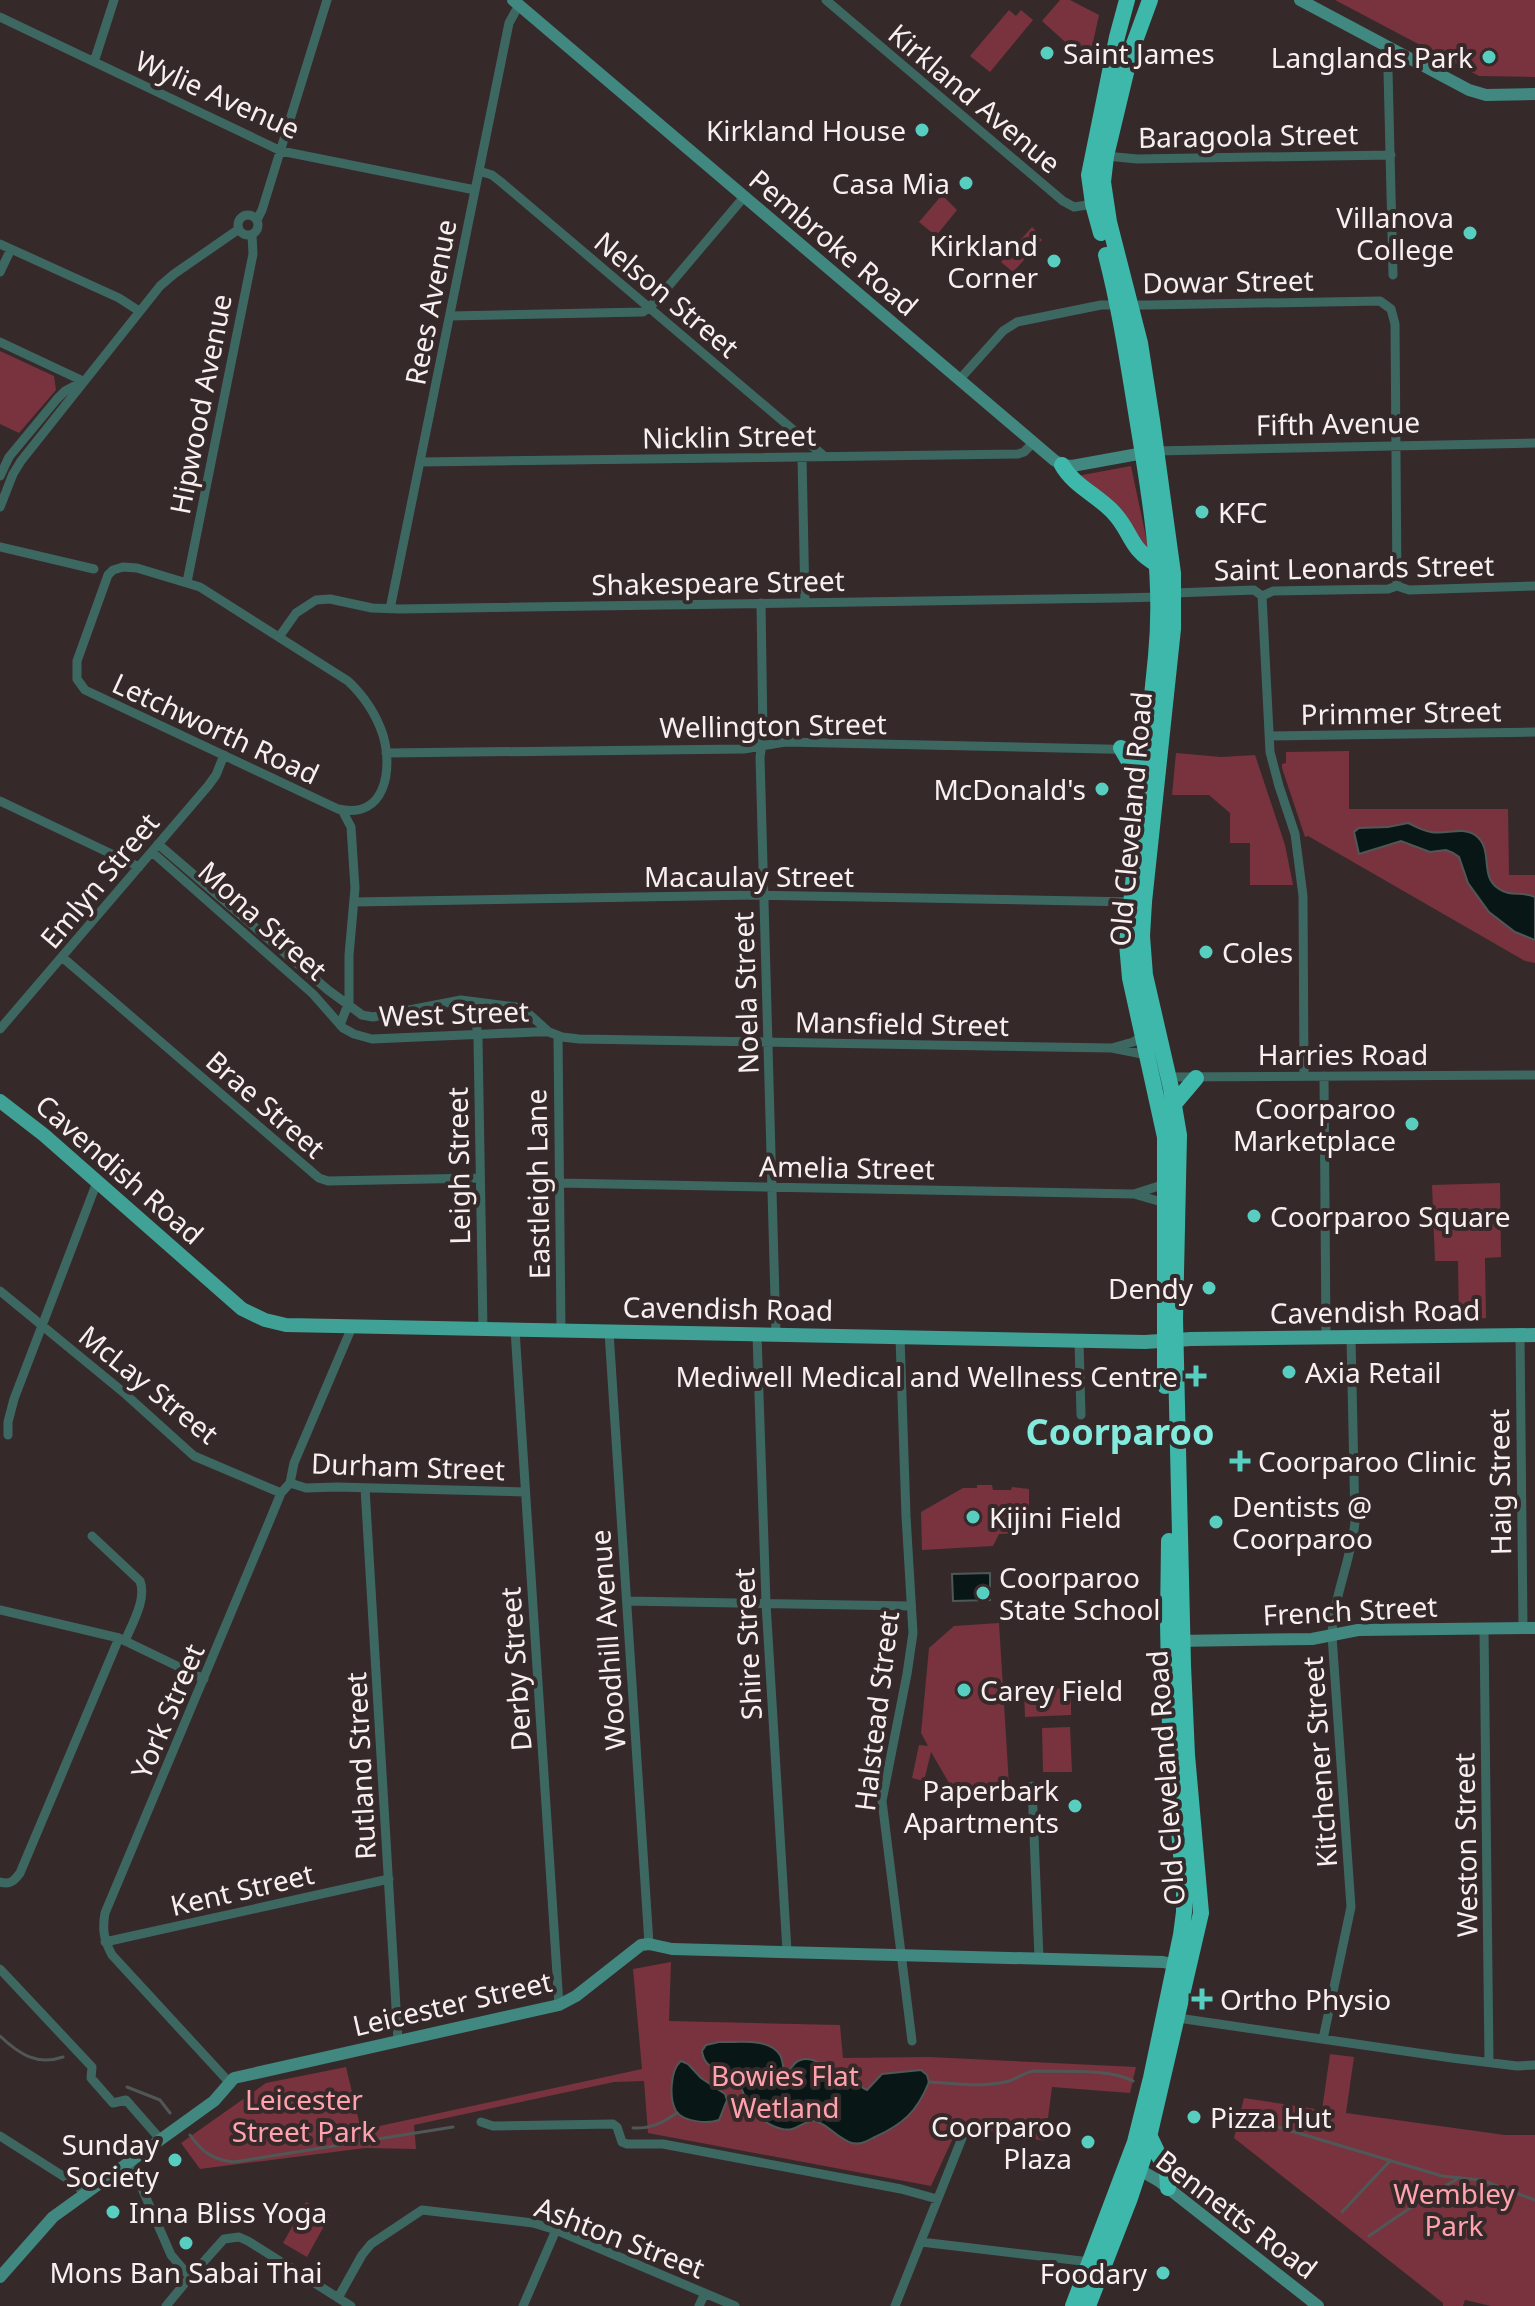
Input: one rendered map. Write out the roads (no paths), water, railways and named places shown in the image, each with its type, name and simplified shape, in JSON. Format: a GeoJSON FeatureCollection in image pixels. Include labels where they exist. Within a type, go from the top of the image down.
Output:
{"type":"FeatureCollection","features":[{"type":"Feature","properties":{"kind":"highway","name":"Old Cleveland Road"},"geometry":{"type":"LineString","coordinates":[[1127,0],[1120,21],[1089,184],[1099,202],[1125,304],[1140,343],[1158,565],[1167,595]]}},
{"type":"Feature","properties":{"kind":"highway","name":"Old Cleveland Road"},"geometry":{"type":"LineString","coordinates":[[1099,202],[1106,156],[1134,41],[1150,0]]}},
{"type":"Feature","properties":{"kind":"highway","name":"Old Cleveland Road"},"geometry":{"type":"LineString","coordinates":[[1150,452],[1167,595],[1170,657],[1153,750],[1137,902],[1127,925],[1128,961],[1142,1037],[1147,1055],[1174,1104],[1179,1149],[1169,1340]]}},
{"type":"Feature","properties":{"kind":"highway"},"geometry":{"type":"LineString","coordinates":[[1062,465],[1068,476],[1116,516],[1141,554],[1158,565]]}},
{"type":"Feature","properties":{"kind":"highway"},"geometry":{"type":"LineString","coordinates":[[1121,748],[1142,780]]}},
{"type":"Feature","properties":{"kind":"highway","name":"Old Cleveland Road"},"geometry":{"type":"LineString","coordinates":[[1088,2306],[1134,2166],[1151,2078],[1182,1966],[1201,1913],[1175,1641],[1165,1137],[1137,902],[1142,780],[1153,750]]}},
{"type":"Feature","properties":{"kind":"highway"},"geometry":{"type":"LineString","coordinates":[[1174,1104],[1196,1078]]}},
{"type":"Feature","properties":{"kind":"highway","name":"Old Cleveland Road"},"geometry":{"type":"LineString","coordinates":[[1073,2306],[1090,2262],[1150,2137],[1178,2018],[1182,1966]]}},
{"type":"Feature","properties":{"kind":"highway"},"geometry":{"type":"LineString","coordinates":[[1150,2137],[1167,2173],[1168,2188]]}},
{"type":"Feature","properties":{"kind":"main road","name":"Cavendish Road"},"geometry":{"type":"LineString","coordinates":[[0,1101],[44,1135],[234,1303],[265,1320],[286,1325],[1079,1341],[1527,1335]]}},
{"type":"Feature","properties":{"kind":"street"},"geometry":{"type":"LineString","coordinates":[[94,62],[114,0]]}},
{"type":"Feature","properties":{"kind":"street"},"geometry":{"type":"LineString","coordinates":[[257,220],[252,216],[243,217],[239,229],[243,234],[252,235],[258,228],[257,220],[327,0]]}},
{"type":"Feature","properties":{"kind":"street","name":"Kirkland Avenue"},"geometry":{"type":"LineString","coordinates":[[826,0],[1063,201],[1074,207],[1099,202]]}},
{"type":"Feature","properties":{"kind":"street"},"geometry":{"type":"LineString","coordinates":[[1308,2],[1477,93],[1535,94]]}},
{"type":"Feature","properties":{"kind":"street","name":"Rees Avenue"},"geometry":{"type":"LineString","coordinates":[[390,609],[510,19],[516,3]]}},
{"type":"Feature","properties":{"kind":"street","name":"Pembroke Road"},"geometry":{"type":"LineString","coordinates":[[516,3],[1062,465]]}},
{"type":"Feature","properties":{"kind":"street","name":"Wylie Avenue"},"geometry":{"type":"LineString","coordinates":[[0,17],[281,151],[475,190]]}},
{"type":"Feature","properties":{"kind":"street"},"geometry":{"type":"LineString","coordinates":[[1393,275],[1388,71],[1395,51]]}},
{"type":"Feature","properties":{"kind":"street","name":"Baragoola Street"},"geometry":{"type":"LineString","coordinates":[[1106,156],[1137,159],[1391,155]]}},
{"type":"Feature","properties":{"kind":"street","name":"Nelson Street"},"geometry":{"type":"LineString","coordinates":[[479,171],[501,182],[824,456]]}},
{"type":"Feature","properties":{"kind":"street"},"geometry":{"type":"LineString","coordinates":[[450,316],[638,313],[649,308],[744,197]]}},
{"type":"Feature","properties":{"kind":"street"},"geometry":{"type":"LineString","coordinates":[[0,505],[16,468],[139,311],[167,279],[239,229]]}},
{"type":"Feature","properties":{"kind":"street","name":"Hipwood Avenue"},"geometry":{"type":"LineString","coordinates":[[187,582],[253,254],[252,235]]}},
{"type":"Feature","properties":{"kind":"street"},"geometry":{"type":"LineString","coordinates":[[0,244],[119,298],[139,311]]}},
{"type":"Feature","properties":{"kind":"street"},"geometry":{"type":"LineString","coordinates":[[0,272],[11,249]]}},
{"type":"Feature","properties":{"kind":"street","name":"Dowar Street"},"geometry":{"type":"LineString","coordinates":[[959,380],[999,336],[1017,322],[1125,304],[1380,301],[1391,309],[1395,324],[1394,446]]}},
{"type":"Feature","properties":{"kind":"street"},"geometry":{"type":"LineString","coordinates":[[0,342],[83,381]]}},
{"type":"Feature","properties":{"kind":"street"},"geometry":{"type":"LineString","coordinates":[[0,476],[9,457],[57,399],[83,381]]}},
{"type":"Feature","properties":{"kind":"street","name":"Nicklin Street"},"geometry":{"type":"LineString","coordinates":[[421,462],[1018,454],[1033,443]]}},
{"type":"Feature","properties":{"kind":"street","name":"Fifth Avenue"},"geometry":{"type":"LineString","coordinates":[[1150,452],[1535,443]]}},
{"type":"Feature","properties":{"kind":"street"},"geometry":{"type":"LineString","coordinates":[[1394,446],[1397,586]]}},
{"type":"Feature","properties":{"kind":"street"},"geometry":{"type":"LineString","coordinates":[[1062,465],[1150,452]]}},
{"type":"Feature","properties":{"kind":"street"},"geometry":{"type":"LineString","coordinates":[[802,457],[805,602]]}},
{"type":"Feature","properties":{"kind":"street"},"geometry":{"type":"LineString","coordinates":[[0,547],[94,569]]}},
{"type":"Feature","properties":{"kind":"street","name":"Letchworth Road"},"geometry":{"type":"LineString","coordinates":[[187,582],[137,568],[115,569],[108,577],[77,661],[77,679],[89,693],[342,810]]}},
{"type":"Feature","properties":{"kind":"street"},"geometry":{"type":"LineString","coordinates":[[187,582],[209,592],[339,674],[358,690],[378,723],[386,753],[386,780],[379,796],[365,808],[342,810]]}},
{"type":"Feature","properties":{"kind":"street","name":"Saint Leonards Street"},"geometry":{"type":"LineString","coordinates":[[1167,595],[1254,590],[1262,596],[1273,591],[1388,589],[1397,586],[1409,590],[1535,586]]}},
{"type":"Feature","properties":{"kind":"street","name":"Shakespeare Street"},"geometry":{"type":"LineString","coordinates":[[279,637],[296,613],[307,604],[330,599],[390,609],[1167,595]]}},
{"type":"Feature","properties":{"kind":"street"},"geometry":{"type":"LineString","coordinates":[[1262,596],[1272,764],[1295,834],[1303,896],[1304,1076]]}},
{"type":"Feature","properties":{"kind":"street","name":"Noela Street"},"geometry":{"type":"LineString","coordinates":[[761,603],[764,896],[776,1335]]}},
{"type":"Feature","properties":{"kind":"street","name":"Primmer Street"},"geometry":{"type":"LineString","coordinates":[[1269,736],[1535,732]]}},
{"type":"Feature","properties":{"kind":"street","name":"Wellington Street"},"geometry":{"type":"LineString","coordinates":[[386,753],[744,749],[785,742],[1153,750]]}},
{"type":"Feature","properties":{"kind":"street","name":"Emlyn Street"},"geometry":{"type":"LineString","coordinates":[[0,1029],[208,786],[224,755]]}},
{"type":"Feature","properties":{"kind":"street"},"geometry":{"type":"LineString","coordinates":[[0,801],[139,867]]}},
{"type":"Feature","properties":{"kind":"street"},"geometry":{"type":"LineString","coordinates":[[340,1025],[348,1005],[355,902],[351,827],[342,810]]}},
{"type":"Feature","properties":{"kind":"street","name":"Mona Street"},"geometry":{"type":"LineString","coordinates":[[155,848],[348,1005]]}},
{"type":"Feature","properties":{"kind":"street","name":"Mona Street"},"geometry":{"type":"LineString","coordinates":[[155,848],[313,994],[340,1025]]}},
{"type":"Feature","properties":{"kind":"street","name":"Macaulay Street"},"geometry":{"type":"LineString","coordinates":[[355,902],[764,896],[1137,902]]}},
{"type":"Feature","properties":{"kind":"street","name":"Brae Street"},"geometry":{"type":"LineString","coordinates":[[62,957],[319,1178],[328,1181],[480,1178]]}},
{"type":"Feature","properties":{"kind":"street","name":"West Street"},"geometry":{"type":"LineString","coordinates":[[348,1005],[362,1015],[373,1017],[455,1000],[516,1007],[554,1034]]}},
{"type":"Feature","properties":{"kind":"street","name":"Leigh Street"},"geometry":{"type":"LineString","coordinates":[[474,1002],[478,1033],[483,1330]]}},
{"type":"Feature","properties":{"kind":"street","name":"West Street"},"geometry":{"type":"LineString","coordinates":[[340,1025],[354,1034],[372,1039],[478,1033],[554,1034]]}},
{"type":"Feature","properties":{"kind":"street","name":"Mansfield Street"},"geometry":{"type":"LineString","coordinates":[[554,1034],[579,1039],[1112,1048],[1147,1055]]}},
{"type":"Feature","properties":{"kind":"street","name":"Eastleigh Lane"},"geometry":{"type":"LineString","coordinates":[[554,1034],[561,1331]]}},
{"type":"Feature","properties":{"kind":"street","name":"Mansfield Street"},"geometry":{"type":"LineString","coordinates":[[1112,1048],[1142,1037]]}},
{"type":"Feature","properties":{"kind":"street","name":"Harries Road"},"geometry":{"type":"LineString","coordinates":[[1160,1077],[1535,1075]]}},
{"type":"Feature","properties":{"kind":"street"},"geometry":{"type":"LineString","coordinates":[[1324,1076],[1326,1338]]}},
{"type":"Feature","properties":{"kind":"street"},"geometry":{"type":"LineString","coordinates":[[8,1435],[14,1399],[97,1182]]}},
{"type":"Feature","properties":{"kind":"street","name":"Amelia Street"},"geometry":{"type":"LineString","coordinates":[[559,1183],[1134,1194],[1165,1203]]}},
{"type":"Feature","properties":{"kind":"street","name":"Amelia Street"},"geometry":{"type":"LineString","coordinates":[[1134,1194],[1165,1184]]}},
{"type":"Feature","properties":{"kind":"street","name":"McLay Street"},"geometry":{"type":"LineString","coordinates":[[0,1291],[123,1392],[194,1456],[281,1493]]}},
{"type":"Feature","properties":{"kind":"street","name":"York Street"},"geometry":{"type":"LineString","coordinates":[[105,1942],[102,1928],[105,1913],[281,1493],[290,1483],[294,1463],[352,1327]]}},
{"type":"Feature","properties":{"kind":"street","name":"Derby Street"},"geometry":{"type":"LineString","coordinates":[[515,1330],[559,2005]]}},
{"type":"Feature","properties":{"kind":"street","name":"Woodhill Avenue"},"geometry":{"type":"LineString","coordinates":[[609,1332],[649,1944]]}},
{"type":"Feature","properties":{"kind":"street","name":"Shire Street"},"geometry":{"type":"LineString","coordinates":[[757,1335],[766,1603],[787,1951]]}},
{"type":"Feature","properties":{"kind":"street","name":"Haig Street"},"geometry":{"type":"LineString","coordinates":[[1527,1335],[1529,1628]]}},
{"type":"Feature","properties":{"kind":"street","name":"Halstead Street"},"geometry":{"type":"LineString","coordinates":[[900,1337],[913,1633],[882,1801],[912,2041]]}},
{"type":"Feature","properties":{"kind":"street","name":"Kitchener Street"},"geometry":{"type":"LineString","coordinates":[[1323,2039],[1351,1907],[1332,1636],[1335,1607],[1355,1522],[1351,1338]]}},
{"type":"Feature","properties":{"kind":"street"},"geometry":{"type":"LineString","coordinates":[[1079,1341],[1081,1415]]}},
{"type":"Feature","properties":{"kind":"street","name":"Durham Street"},"geometry":{"type":"LineString","coordinates":[[290,1483],[306,1488],[525,1492]]}},
{"type":"Feature","properties":{"kind":"street","name":"Rutland Street"},"geometry":{"type":"LineString","coordinates":[[365,1488],[398,2041]]}},
{"type":"Feature","properties":{"kind":"street"},"geometry":{"type":"LineString","coordinates":[[0,1882],[6,1884],[20,1873],[141,1598],[143,1588],[140,1581],[92,1536]]}},
{"type":"Feature","properties":{"kind":"street"},"geometry":{"type":"LineString","coordinates":[[627,1601],[911,1606]]}},
{"type":"Feature","properties":{"kind":"street"},"geometry":{"type":"LineString","coordinates":[[0,1610],[122,1640],[204,1679]]}},
{"type":"Feature","properties":{"kind":"street","name":"Weston Street"},"geometry":{"type":"LineString","coordinates":[[1484,1628],[1489,2062]]}},
{"type":"Feature","properties":{"kind":"street","name":"French Street"},"geometry":{"type":"LineString","coordinates":[[1175,1641],[1312,1639],[1358,1630],[1529,1628]]}},
{"type":"Feature","properties":{"kind":"street"},"geometry":{"type":"LineString","coordinates":[[1032,1786],[1039,1958]]}},
{"type":"Feature","properties":{"kind":"street","name":"Kent Street"},"geometry":{"type":"LineString","coordinates":[[105,1942],[389,1879]]}},
{"type":"Feature","properties":{"kind":"street"},"geometry":{"type":"LineString","coordinates":[[105,1942],[112,1955],[229,2082]]}},
{"type":"Feature","properties":{"kind":"street"},"geometry":{"type":"LineString","coordinates":[[649,1944],[672,1949],[1163,1962],[1182,1966]]}},
{"type":"Feature","properties":{"kind":"street","name":"Leicester Street"},"geometry":{"type":"LineString","coordinates":[[0,2277],[42,2227],[63,2208],[219,2097],[236,2077],[559,2005],[576,1996],[641,1945],[649,1944]]}},
{"type":"Feature","properties":{"kind":"street"},"geometry":{"type":"LineString","coordinates":[[0,1969],[92,2067],[91,2078],[113,2103],[126,2100],[161,2140]]}},
{"type":"Feature","properties":{"kind":"street"},"geometry":{"type":"LineString","coordinates":[[1178,2018],[1489,2062],[1535,2065]]}},
{"type":"Feature","properties":{"kind":"street"},"geometry":{"type":"LineString","coordinates":[[481,2122],[493,2126],[613,2124],[622,2142],[627,2144],[663,2144],[901,2189],[937,2199]]}},
{"type":"Feature","properties":{"kind":"street"},"geometry":{"type":"LineString","coordinates":[[895,2306],[966,2128]]}},
{"type":"Feature","properties":{"kind":"street"},"geometry":{"type":"LineString","coordinates":[[0,2136],[77,2185],[84,2194]]}},
{"type":"Feature","properties":{"kind":"street"},"geometry":{"type":"LineString","coordinates":[[130,2161],[171,2255],[190,2277]]}},
{"type":"Feature","properties":{"kind":"street","name":"Bennetts Road"},"geometry":{"type":"LineString","coordinates":[[1134,2166],[1168,2188],[1317,2306]]}},
{"type":"Feature","properties":{"kind":"street","name":"Ashton Street"},"geometry":{"type":"LineString","coordinates":[[338,2298],[371,2244],[422,2210],[533,2223],[556,2230],[735,2306]]}},
{"type":"Feature","properties":{"kind":"street"},"geometry":{"type":"LineString","coordinates":[[523,2306],[556,2230]]}},
{"type":"Feature","properties":{"kind":"street"},"geometry":{"type":"LineString","coordinates":[[166,2306],[224,2239],[239,2237],[351,2306]]}},
{"type":"Feature","properties":{"kind":"street"},"geometry":{"type":"LineString","coordinates":[[921,2242],[1090,2262]]}},
{"type":"Feature","properties":{"kind":"street"},"geometry":{"type":"LineString","coordinates":[[699,2306],[705,2293]]}},
{"type":"Feature","properties":{"kind":"waterway"},"geometry":{"type":"LineString","coordinates":[[0,2036],[29,2057],[45,2060],[63,2057]]}},
{"type":"Feature","properties":{"kind":"waterway"},"geometry":{"type":"LineString","coordinates":[[929,2082],[989,2084],[1009,2081],[1033,2071],[1098,2072],[1133,2081]]}},
{"type":"Feature","properties":{"kind":"waterway"},"geometry":{"type":"LineString","coordinates":[[127,2087],[160,2100],[170,2113]]}},
{"type":"Feature","properties":{"kind":"waterway"},"geometry":{"type":"LineString","coordinates":[[633,2128],[656,2125],[677,2113]]}},
{"type":"Feature","properties":{"kind":"waterway"},"geometry":{"type":"LineString","coordinates":[[1238,2115],[1442,2176],[1481,2180],[1535,2200]]}},
{"type":"Feature","properties":{"kind":"waterway"},"geometry":{"type":"LineString","coordinates":[[190,2135],[209,2154],[234,2162],[453,2127]]}},
{"type":"Feature","properties":{"kind":"waterway"},"geometry":{"type":"LineString","coordinates":[[1342,2212],[1389,2162]]}},
{"type":"Feature","properties":{"kind":"waterway"},"geometry":{"type":"LineString","coordinates":[[1369,2236],[1456,2180]]}},
{"type":"Feature","properties":{"kind":"place","name":"Saint James"},"geometry":{"type":"Point","coordinates":[1047,53]}},
{"type":"Feature","properties":{"kind":"place","name":"Langlands Park"},"geometry":{"type":"Point","coordinates":[1489,57]}},
{"type":"Feature","properties":{"kind":"place","name":"Kirkland House"},"geometry":{"type":"Point","coordinates":[922,130]}},
{"type":"Feature","properties":{"kind":"place","name":"Casa Mia"},"geometry":{"type":"Point","coordinates":[966,183]}},
{"type":"Feature","properties":{"kind":"place","name":"Villanova College"},"geometry":{"type":"Point","coordinates":[1470,233]}},
{"type":"Feature","properties":{"kind":"place","name":"Kirkland Corner"},"geometry":{"type":"Point","coordinates":[1054,261]}},
{"type":"Feature","properties":{"kind":"place","name":"KFC"},"geometry":{"type":"Point","coordinates":[1202,512]}},
{"type":"Feature","properties":{"kind":"place","name":"McDonald's"},"geometry":{"type":"Point","coordinates":[1102,789]}},
{"type":"Feature","properties":{"kind":"place","name":"Coles"},"geometry":{"type":"Point","coordinates":[1206,952]}},
{"type":"Feature","properties":{"kind":"place","name":"Coorparoo Marketplace"},"geometry":{"type":"Point","coordinates":[1412,1124]}},
{"type":"Feature","properties":{"kind":"place","name":"Coorparoo Square"},"geometry":{"type":"Point","coordinates":[1254,1216]}},
{"type":"Feature","properties":{"kind":"place","name":"Dendy"},"geometry":{"type":"Point","coordinates":[1209,1288]}},
{"type":"Feature","properties":{"kind":"place","name":"Axia Retail"},"geometry":{"type":"Point","coordinates":[1289,1372]}},
{"type":"Feature","properties":{"kind":"place","name":"Mediwell Medical and Wellness Centre"},"geometry":{"type":"Point","coordinates":[1196,1376]}},
{"type":"Feature","properties":{"kind":"place","name":"Coorparoo Clinic"},"geometry":{"type":"Point","coordinates":[1240,1461]}},
{"type":"Feature","properties":{"kind":"place","name":"Kijini Field"},"geometry":{"type":"Point","coordinates":[973,1517]}},
{"type":"Feature","properties":{"kind":"place","name":"Dentists @ Coorparoo"},"geometry":{"type":"Point","coordinates":[1216,1522]}},
{"type":"Feature","properties":{"kind":"place","name":"Coorparoo State School"},"geometry":{"type":"Point","coordinates":[983,1593]}},
{"type":"Feature","properties":{"kind":"place","name":"Carey Field"},"geometry":{"type":"Point","coordinates":[964,1690]}},
{"type":"Feature","properties":{"kind":"place","name":"Paperbark Apartments"},"geometry":{"type":"Point","coordinates":[1075,1806]}},
{"type":"Feature","properties":{"kind":"place","name":"Ortho Physio"},"geometry":{"type":"Point","coordinates":[1202,1999]}},
{"type":"Feature","properties":{"kind":"place","name":"Pizza Hut"},"geometry":{"type":"Point","coordinates":[1194,2117]}},
{"type":"Feature","properties":{"kind":"place","name":"Coorparoo Plaza"},"geometry":{"type":"Point","coordinates":[1088,2142]}},
{"type":"Feature","properties":{"kind":"place","name":"Sunday Society"},"geometry":{"type":"Point","coordinates":[175,2160]}},
{"type":"Feature","properties":{"kind":"place","name":"Inna Bliss Yoga"},"geometry":{"type":"Point","coordinates":[113,2212]}},
{"type":"Feature","properties":{"kind":"place","name":"Mons Ban Sabai Thai"},"geometry":{"type":"Point","coordinates":[186,2243]}},
{"type":"Feature","properties":{"kind":"place","name":"Foodary"},"geometry":{"type":"Point","coordinates":[1163,2273]}},
{"type":"Feature","properties":{"kind":"district","name":"Coorparoo"},"geometry":{"type":"Point","coordinates":[1120,1431]}},
{"type":"Feature","properties":{"kind":"park label","name":"Bowies Flat Wetland"},"geometry":{"type":"Point","coordinates":[785,2091]}},
{"type":"Feature","properties":{"kind":"park label","name":"Leicester Street Park"},"geometry":{"type":"Point","coordinates":[304,2115]}},
{"type":"Feature","properties":{"kind":"park label","name":"Wembley Park"},"geometry":{"type":"Point","coordinates":[1454,2209]}}]}
